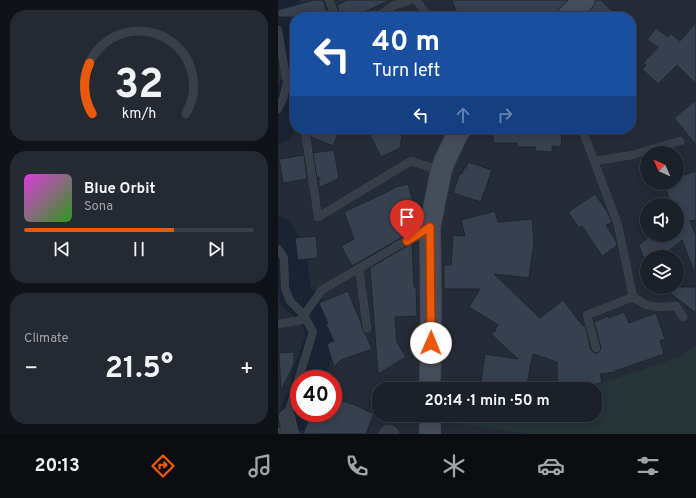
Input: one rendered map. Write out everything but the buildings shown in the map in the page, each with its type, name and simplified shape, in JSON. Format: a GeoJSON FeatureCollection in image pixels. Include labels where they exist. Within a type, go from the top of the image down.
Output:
{"type":"FeatureCollection","features":[{"type":"Feature","properties":{"kind":"street"},"geometry":{"type":"LineString","coordinates":[[572,12],[584,0]]}},
{"type":"Feature","properties":{"kind":"street"},"geometry":{"type":"LineString","coordinates":[[430,382],[430,227],[441,171],[457,134]]}},
{"type":"Feature","properties":{"kind":"street"},"geometry":{"type":"LineString","coordinates":[[286,433],[287,417]]}},
{"type":"Feature","properties":{"kind":"street"},"geometry":{"type":"LineString","coordinates":[[430,422],[430,434]]}},
{"type":"Feature","properties":{"kind":"street"},"geometry":{"type":"LineString","coordinates":[[387,434],[391,434]]}},
{"type":"Feature","properties":{"kind":"lane"},"geometry":{"type":"LineString","coordinates":[[329,0],[334,12]]}},
{"type":"Feature","properties":{"kind":"lane"},"geometry":{"type":"LineString","coordinates":[[384,12],[393,6],[410,0]]}},
{"type":"Feature","properties":{"kind":"lane"},"geometry":{"type":"LineString","coordinates":[[416,0],[425,12]]}},
{"type":"Feature","properties":{"kind":"lane"},"geometry":{"type":"LineString","coordinates":[[278,30],[287,83],[283,99],[278,109]]}},
{"type":"Feature","properties":{"kind":"lane"},"geometry":{"type":"LineString","coordinates":[[306,134],[318,218],[411,161],[441,171]]}},
{"type":"Feature","properties":{"kind":"lane"},"geometry":{"type":"LineString","coordinates":[[584,134],[618,225],[633,297],[646,305],[676,306],[683,317]]}},
{"type":"Feature","properties":{"kind":"lane"},"geometry":{"type":"LineString","coordinates":[[595,161],[632,155],[680,141]]}},
{"type":"Feature","properties":{"kind":"lane"},"geometry":{"type":"LineString","coordinates":[[278,324],[305,317],[322,290],[430,227]]}},
{"type":"Feature","properties":{"kind":"lane"},"geometry":{"type":"LineString","coordinates":[[278,249],[284,258],[285,288],[290,301],[305,317],[313,332],[287,417]]}},
{"type":"Feature","properties":{"kind":"lane"},"geometry":{"type":"LineString","coordinates":[[360,268],[367,328]]}},
{"type":"Feature","properties":{"kind":"lane"},"geometry":{"type":"LineString","coordinates":[[596,348],[587,315],[633,297]]}},
{"type":"Feature","properties":{"kind":"shaded area"},"geometry":{"type":"Polygon","coordinates":[[[696,345],[696,434],[532,434],[445,422],[602,422],[602,383],[679,357],[696,345]]]}},
{"type":"Feature","properties":{"kind":"waterway"},"geometry":{"type":"LineString","coordinates":[[283,0],[290,36]]}},
{"type":"Feature","properties":{"kind":"waterway"},"geometry":{"type":"LineString","coordinates":[[278,127],[290,99]]}},
{"type":"Feature","properties":{"kind":"waterway"},"geometry":{"type":"LineString","coordinates":[[278,233],[291,253],[295,296],[317,316],[322,337],[310,370]]}},
{"type":"Feature","properties":{"kind":"route"},"geometry":{"type":"LineString","coordinates":[[407,241],[430,227],[431,343]]}}]}
